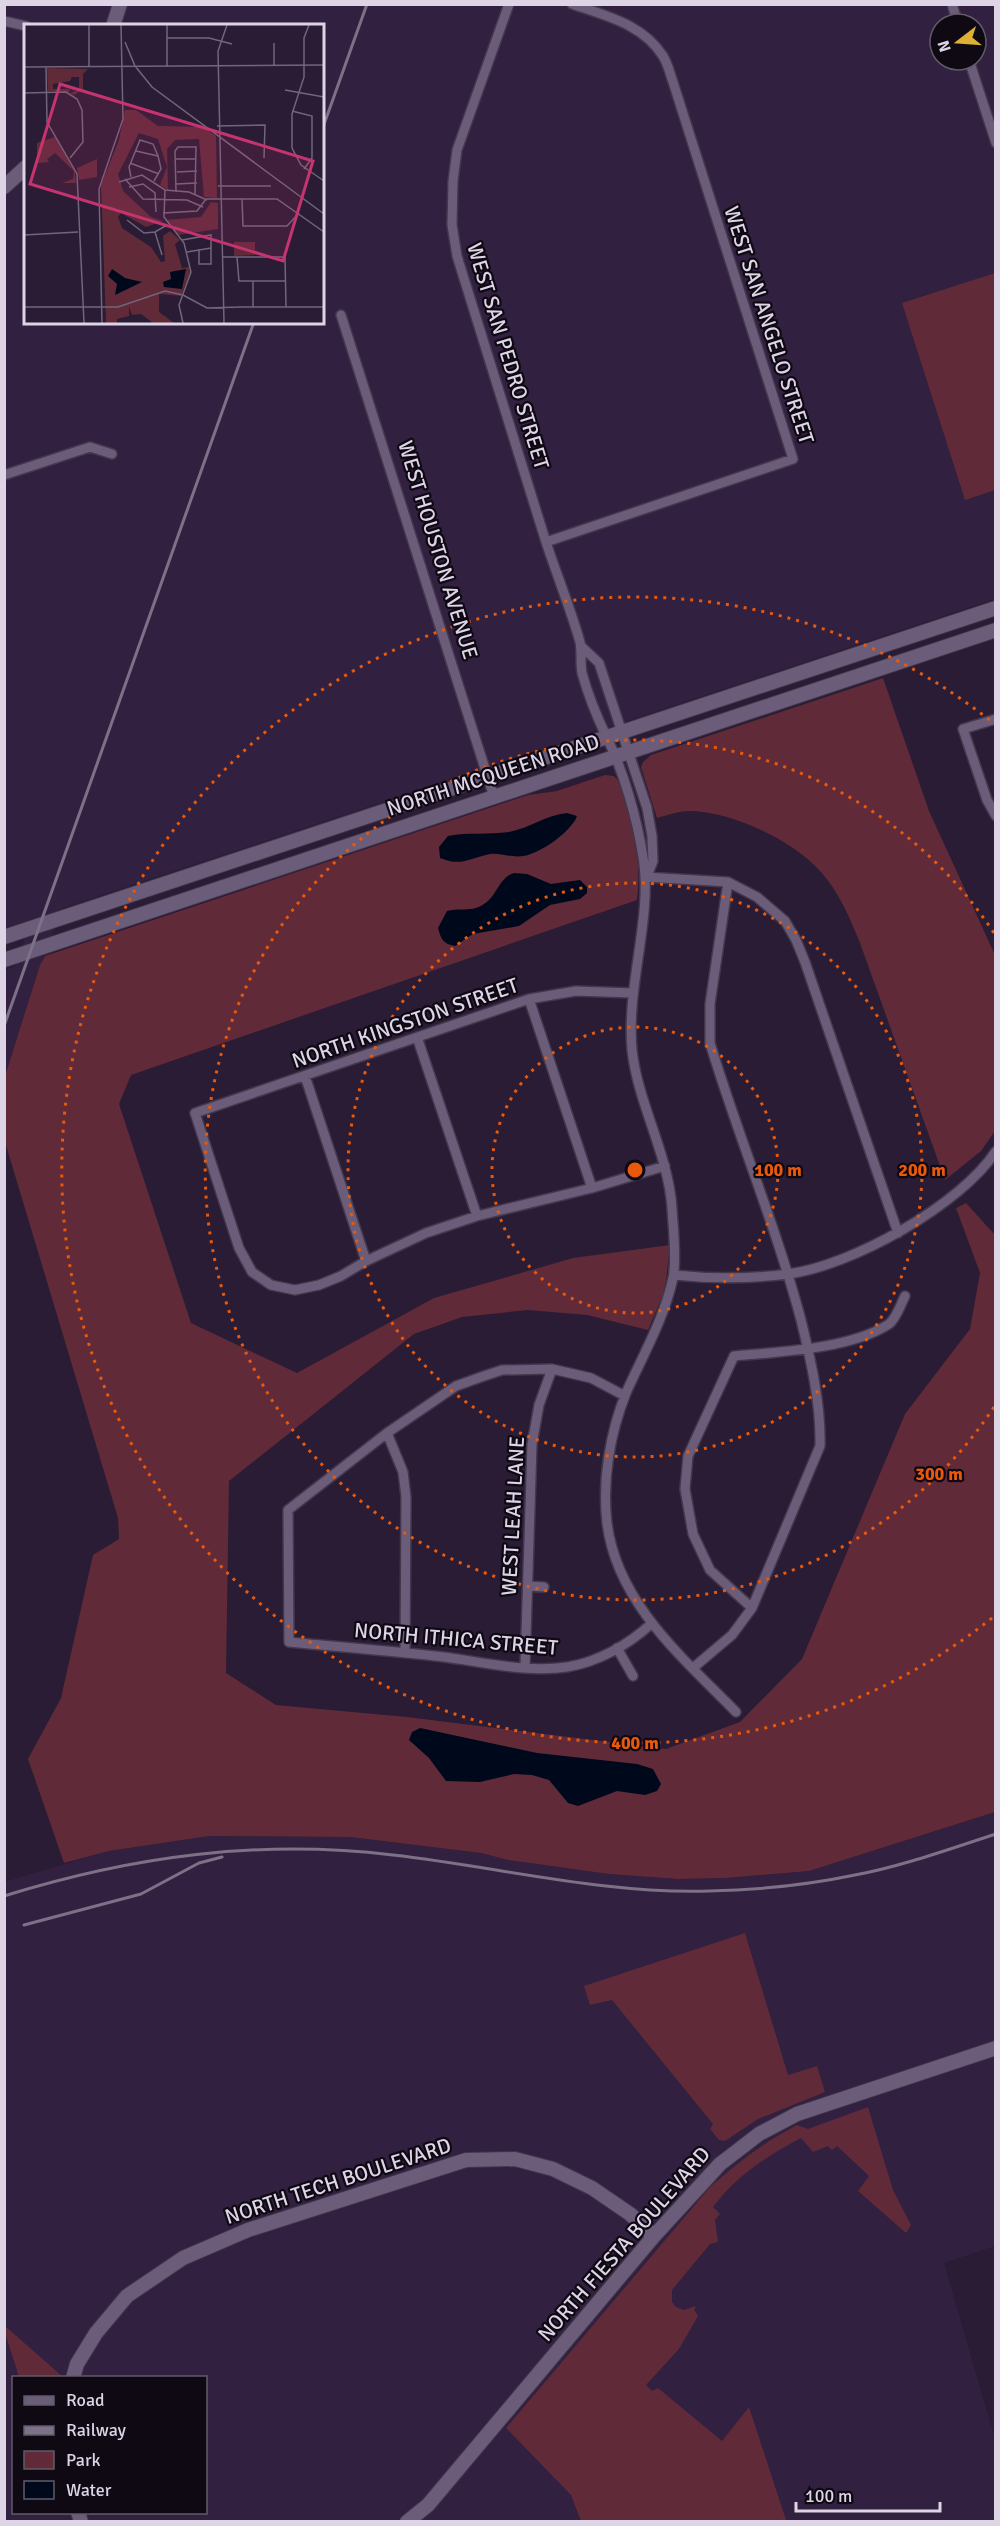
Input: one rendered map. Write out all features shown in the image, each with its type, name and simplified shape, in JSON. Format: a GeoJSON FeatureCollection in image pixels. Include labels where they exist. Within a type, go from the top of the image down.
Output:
{"type":"FeatureCollection","features":[{"type":"Feature","properties":{"kind":"main road"},"geometry":{"type":"LineString","coordinates":[[114,24],[120,4]]}},
{"type":"Feature","properties":{"kind":"main road"},"geometry":{"type":"LineString","coordinates":[[4,187],[24,169]]}},
{"type":"Feature","properties":{"kind":"main road","name":"NORTH MCQUEEN ROAD"},"geometry":{"type":"LineString","coordinates":[[4,937],[996,608]]}},
{"type":"Feature","properties":{"kind":"main road","name":"NORTH MCQUEEN ROAD"},"geometry":{"type":"LineString","coordinates":[[4,960],[996,630]]}},
{"type":"Feature","properties":{"kind":"main road"},"geometry":{"type":"LineString","coordinates":[[230,862],[238,882]]}},
{"type":"Feature","properties":{"kind":"main road","name":"NORTH FIESTA BOULEVARD"},"geometry":{"type":"LineString","coordinates":[[407,2522],[428,2505],[654,2236],[720,2164],[759,2134],[779,2122],[996,2048]]}},
{"type":"Feature","properties":{"kind":"main road","name":"NORTH TECH BOULEVARD"},"geometry":{"type":"LineString","coordinates":[[74,2376],[77,2364],[96,2333],[127,2296],[183,2258],[249,2230],[465,2160],[515,2159],[553,2169],[592,2188],[630,2214],[654,2236]]}},
{"type":"Feature","properties":{"kind":"street","name":"WEST SAN PEDRO STREET"},"geometry":{"type":"LineString","coordinates":[[509,4],[457,150],[453,182],[452,225],[457,256],[546,542],[581,646],[581,669],[636,824],[646,877]]}},
{"type":"Feature","properties":{"kind":"street","name":"WEST SAN ANGELO STREET"},"geometry":{"type":"LineString","coordinates":[[546,542],[793,459],[677,93],[663,56],[645,36],[622,21],[572,4]]}},
{"type":"Feature","properties":{"kind":"street"},"geometry":{"type":"LineString","coordinates":[[4,21],[24,26]]}},
{"type":"Feature","properties":{"kind":"street"},"geometry":{"type":"LineString","coordinates":[[973,72],[996,143]]}},
{"type":"Feature","properties":{"kind":"street","name":"WEST HOUSTON AVENUE"},"geometry":{"type":"LineString","coordinates":[[341,315],[494,797]]}},
{"type":"Feature","properties":{"kind":"street"},"geometry":{"type":"LineString","coordinates":[[4,475],[90,447],[112,454]]}},
{"type":"Feature","properties":{"kind":"street","name":"WEST SAN PEDRO STREET"},"geometry":{"type":"LineString","coordinates":[[581,646],[599,663],[647,808],[652,836],[653,861],[646,877],[632,993],[632,1048],[637,1081],[664,1166],[672,1206],[674,1275],[651,1343],[625,1396],[609,1456],[605,1491],[607,1525],[615,1556],[631,1592],[651,1624],[736,1712]]}},
{"type":"Feature","properties":{"kind":"street"},"geometry":{"type":"LineString","coordinates":[[996,719],[963,729],[987,800],[996,816]]}},
{"type":"Feature","properties":{"kind":"street"},"geometry":{"type":"LineString","coordinates":[[646,877],[728,882],[757,897],[785,921],[796,940],[898,1233]]}},
{"type":"Feature","properties":{"kind":"street"},"geometry":{"type":"LineString","coordinates":[[693,1668],[732,1635],[752,1608],[820,1446],[820,1424],[808,1349],[789,1274],[710,1043],[710,1004],[728,882]]}},
{"type":"Feature","properties":{"kind":"street","name":"NORTH KINGSTON STREET"},"geometry":{"type":"LineString","coordinates":[[366,1261],[341,1276],[319,1285],[296,1290],[272,1285],[252,1272],[239,1248],[195,1113],[530,999],[576,991],[632,993]]}},
{"type":"Feature","properties":{"kind":"street"},"geometry":{"type":"LineString","coordinates":[[530,999],[592,1188]]}},
{"type":"Feature","properties":{"kind":"street"},"geometry":{"type":"LineString","coordinates":[[417,1037],[477,1216]]}},
{"type":"Feature","properties":{"kind":"street"},"geometry":{"type":"LineString","coordinates":[[305,1076],[366,1261],[426,1233],[477,1216],[592,1188],[664,1166]]}},
{"type":"Feature","properties":{"kind":"street"},"geometry":{"type":"LineString","coordinates":[[674,1275],[713,1280],[789,1274],[820,1267],[898,1233],[932,1212],[993,1162],[996,1151]]}},
{"type":"Feature","properties":{"kind":"street"},"geometry":{"type":"LineString","coordinates":[[752,1608],[710,1570],[693,1534],[685,1489],[688,1456],[734,1356],[808,1349],[859,1337],[891,1323],[905,1296]]}},
{"type":"Feature","properties":{"kind":"street"},"geometry":{"type":"LineString","coordinates":[[405,1653],[406,1497],[403,1472],[387,1433],[456,1386],[502,1370],[552,1370],[591,1378],[625,1396]]}},
{"type":"Feature","properties":{"kind":"street","name":"WEST LEAH LANE"},"geometry":{"type":"LineString","coordinates":[[525,1667],[532,1444],[539,1405],[552,1370]]}},
{"type":"Feature","properties":{"kind":"street","name":"NORTH ITHICA STREET"},"geometry":{"type":"LineString","coordinates":[[387,1433],[288,1510],[289,1642],[525,1667],[567,1667],[605,1655],[634,1639],[651,1624]]}},
{"type":"Feature","properties":{"kind":"street"},"geometry":{"type":"LineString","coordinates":[[528,1586],[544,1587]]}},
{"type":"Feature","properties":{"kind":"street"},"geometry":{"type":"LineString","coordinates":[[617,1648],[633,1676]]}},
{"type":"Feature","properties":{"kind":"shaded area"},"geometry":{"type":"Polygon","coordinates":[[[5,5],[995,5],[995,599],[63,908],[40,965],[5,1076],[5,970],[15,966],[31,920],[5,928],[5,5]]]}},
{"type":"Feature","properties":{"kind":"shaded area"},"geometry":{"type":"Polygon","coordinates":[[[995,1812],[995,2246],[944,2263],[995,2439],[995,2521],[5,2521],[4,1882],[109,1851],[209,1836],[350,1837],[481,1853],[508,1860],[609,1874],[678,1879],[726,1878],[809,1871],[995,1812]]]}},
{"type":"Feature","properties":{"kind":"green space"},"geometry":{"type":"Polygon","coordinates":[[[995,273],[995,490],[965,500],[902,303],[995,273]]]}},
{"type":"Feature","properties":{"kind":"green space"},"geometry":{"type":"Polygon","coordinates":[[[883,678],[929,811],[995,955],[995,1131],[981,1151],[945,1180],[860,943],[843,906],[827,879],[794,849],[760,829],[741,822],[705,812],[689,811],[657,818],[641,767],[651,755],[883,678]]]}},
{"type":"Feature","properties":{"kind":"green space"},"geometry":{"type":"Polygon","coordinates":[[[605,775],[614,776],[618,781],[630,814],[638,862],[637,900],[131,1075],[119,1104],[191,1323],[297,1373],[434,1298],[573,1258],[670,1245],[665,1290],[648,1330],[587,1315],[528,1310],[462,1317],[414,1334],[229,1481],[226,1673],[276,1705],[407,1717],[666,1749],[740,1722],[802,1659],[905,1414],[970,1329],[980,1273],[956,1208],[966,1203],[995,1235],[995,1812],[809,1871],[725,1878],[678,1879],[609,1874],[508,1860],[481,1853],[350,1837],[209,1836],[109,1851],[64,1863],[28,1759],[61,1698],[93,1555],[119,1539],[118,1518],[5,1142],[5,1076],[40,965],[45,956],[528,795],[557,791],[605,775]]]}},
{"type":"Feature","properties":{"kind":"green space"},"geometry":{"type":"Polygon","coordinates":[[[745,1933],[788,2075],[817,2066],[825,2092],[758,2119],[725,2141],[719,2140],[710,2129],[713,2124],[612,2000],[590,2005],[584,1986],[745,1933]]]}},
{"type":"Feature","properties":{"kind":"green space"},"geometry":{"type":"Polygon","coordinates":[[[868,2107],[893,2190],[911,2225],[906,2233],[858,2191],[869,2176],[837,2146],[832,2150],[828,2146],[813,2152],[801,2138],[776,2152],[742,2176],[713,2207],[720,2214],[715,2220],[718,2242],[710,2244],[672,2290],[672,2302],[676,2307],[684,2310],[696,2306],[694,2310],[698,2316],[679,2349],[646,2385],[652,2391],[658,2388],[722,2441],[749,2407],[786,2520],[581,2521],[571,2495],[506,2428],[710,2187],[751,2153],[797,2125],[808,2129],[868,2107]]]}},
{"type":"Feature","properties":{"kind":"green space"},"geometry":{"type":"Polygon","coordinates":[[[5,2326],[62,2376],[19,2376],[5,2336],[5,2326]]]}},
{"type":"Feature","properties":{"kind":"water"},"geometry":{"type":"Polygon","coordinates":[[[567,813],[577,816],[569,828],[546,846],[530,854],[519,856],[490,854],[460,862],[440,858],[439,847],[448,836],[509,832],[552,816],[567,813]]]}},
{"type":"Feature","properties":{"kind":"water"},"geometry":{"type":"Polygon","coordinates":[[[527,874],[551,884],[580,880],[587,887],[587,893],[580,899],[550,905],[519,926],[473,934],[455,946],[443,940],[438,928],[447,911],[479,907],[489,900],[509,875],[527,874]]]}},
{"type":"Feature","properties":{"kind":"water"},"geometry":{"type":"Polygon","coordinates":[[[420,1728],[537,1753],[637,1764],[653,1769],[661,1784],[657,1791],[645,1795],[617,1791],[578,1806],[568,1803],[549,1780],[532,1775],[514,1774],[480,1782],[446,1781],[429,1758],[409,1740],[412,1732],[420,1728]]]}},
{"type":"Feature","properties":{"kind":"railway"},"geometry":{"type":"LineString","coordinates":[[324,124],[367,4]]}},
{"type":"Feature","properties":{"kind":"railway"},"geometry":{"type":"LineString","coordinates":[[4,1026],[253,324]]}},
{"type":"Feature","properties":{"kind":"railway"},"geometry":{"type":"LineString","coordinates":[[4,1896],[100,1870],[148,1861],[245,1850],[294,1849],[393,1855],[551,1879],[629,1888],[669,1891],[746,1889],[837,1879],[891,1867],[996,1834]]}},
{"type":"Feature","properties":{"kind":"railway"},"geometry":{"type":"LineString","coordinates":[[24,1925],[141,1894],[199,1863],[222,1857]]}}]}
